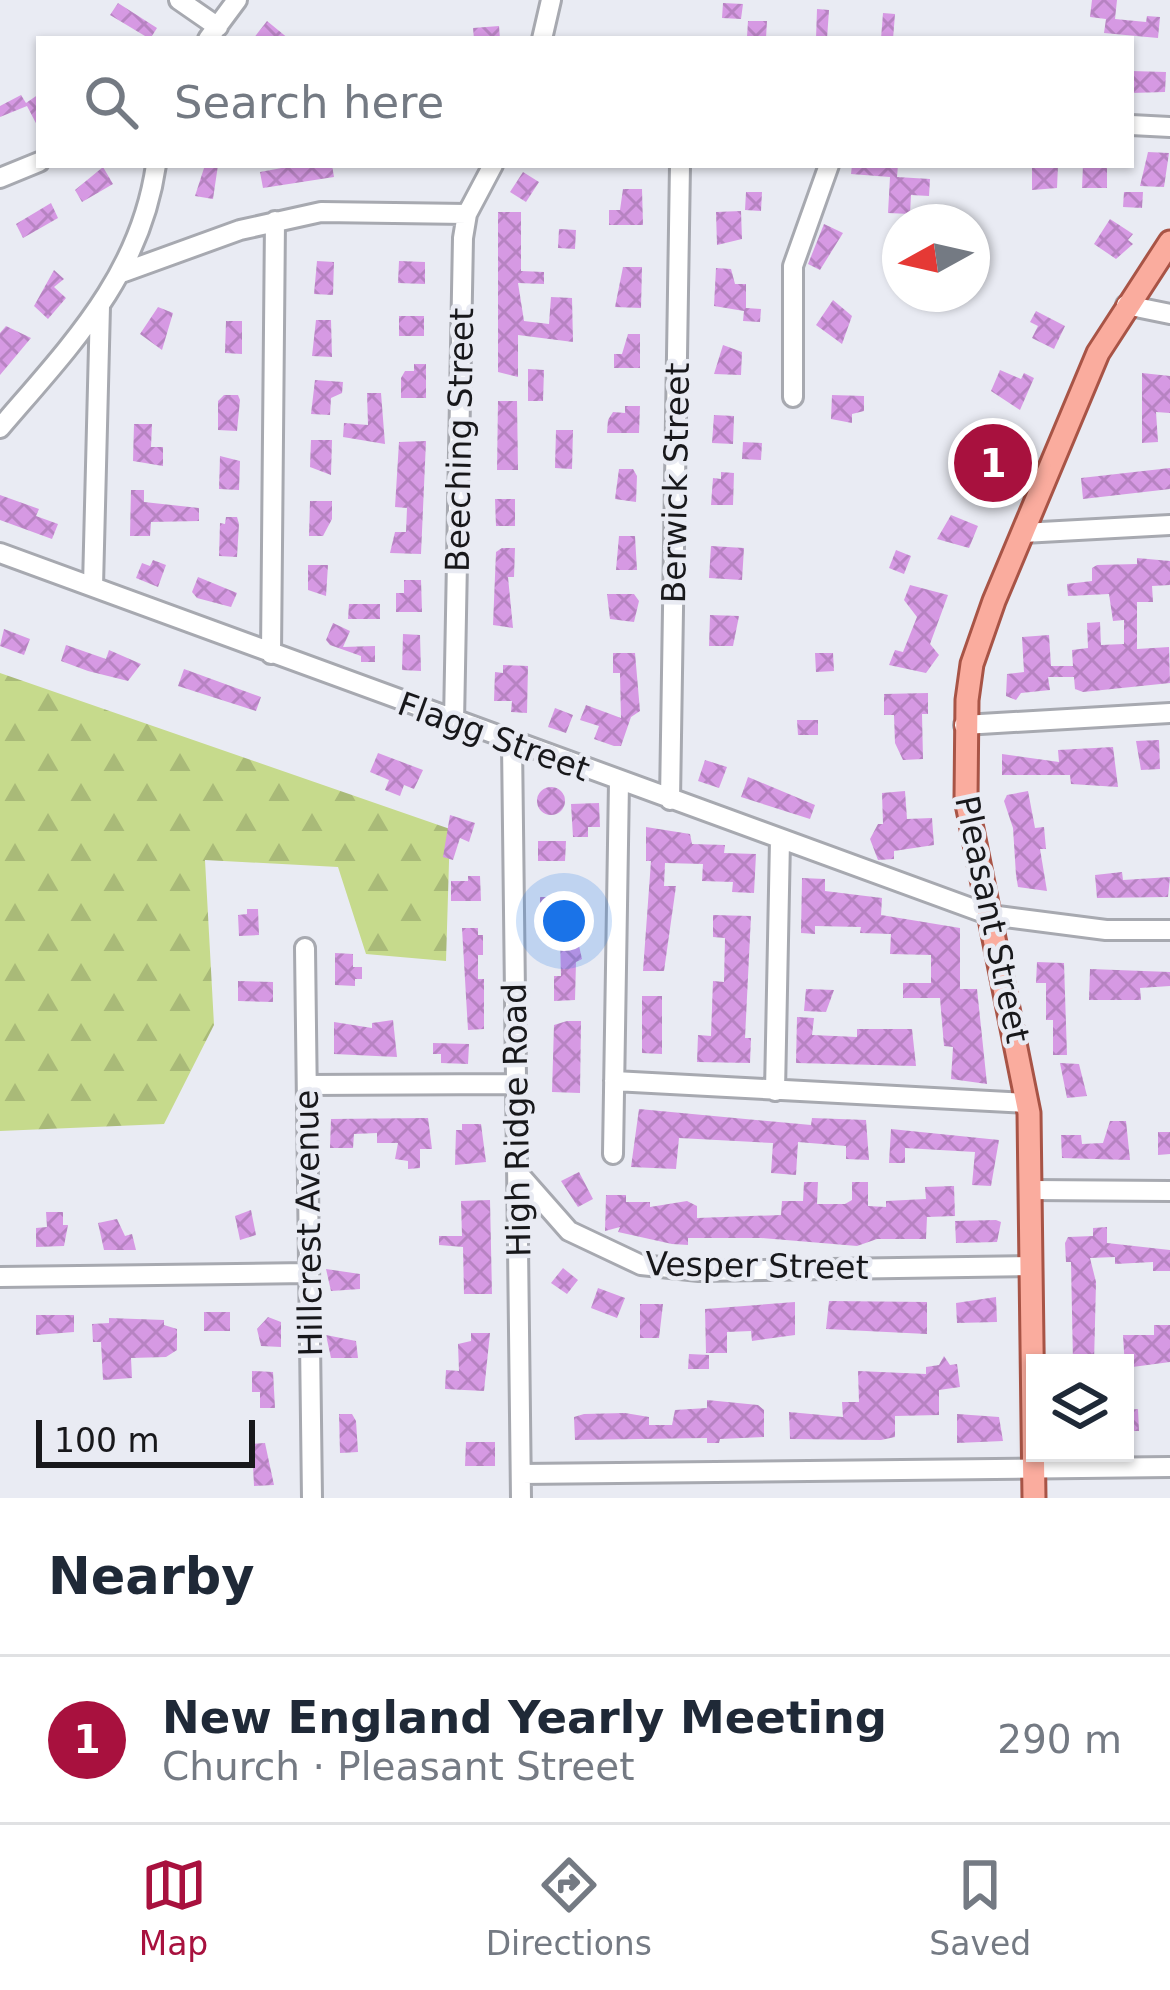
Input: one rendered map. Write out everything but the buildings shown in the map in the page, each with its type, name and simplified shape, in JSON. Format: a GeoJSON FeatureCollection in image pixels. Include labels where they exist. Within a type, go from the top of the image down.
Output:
{"type":"FeatureCollection","features":[{"type":"Feature","properties":{"kind":"main road","name":"Pleasant Street"},"geometry":{"type":"LineString","coordinates":[[1034,1498],[1028,1103],[966,799],[964,725],[978,643],[1098,353],[1170,242]]}},
{"type":"Feature","properties":{"kind":"street"},"geometry":{"type":"LineString","coordinates":[[179,0],[213,33],[237,0]]}},
{"type":"Feature","properties":{"kind":"street"},"geometry":{"type":"LineString","coordinates":[[543,36],[550,0]]}},
{"type":"Feature","properties":{"kind":"street"},"geometry":{"type":"LineString","coordinates":[[1134,125],[1170,127]]}},
{"type":"Feature","properties":{"kind":"street"},"geometry":{"type":"LineString","coordinates":[[0,178],[36,162]]}},
{"type":"Feature","properties":{"kind":"street"},"geometry":{"type":"LineString","coordinates":[[0,428],[124,272],[142,228],[155,168]]}},
{"type":"Feature","properties":{"kind":"street","name":"Beeching Street"},"geometry":{"type":"LineString","coordinates":[[454,722],[467,214],[491,168]]}},
{"type":"Feature","properties":{"kind":"street","name":"Berwick Street"},"geometry":{"type":"LineString","coordinates":[[670,800],[680,168]]}},
{"type":"Feature","properties":{"kind":"street"},"geometry":{"type":"LineString","coordinates":[[793,397],[793,266],[828,168]]}},
{"type":"Feature","properties":{"kind":"street"},"geometry":{"type":"LineString","coordinates":[[124,272],[274,221],[353,210],[467,214]]}},
{"type":"Feature","properties":{"kind":"street"},"geometry":{"type":"LineString","coordinates":[[271,654],[274,221]]}},
{"type":"Feature","properties":{"kind":"street"},"geometry":{"type":"LineString","coordinates":[[1126,305],[1170,314]]}},
{"type":"Feature","properties":{"kind":"street"},"geometry":{"type":"LineString","coordinates":[[93,586],[100,306]]}},
{"type":"Feature","properties":{"kind":"street"},"geometry":{"type":"LineString","coordinates":[[1023,533],[1170,525]]}},
{"type":"Feature","properties":{"kind":"street","name":"Flagg Street"},"geometry":{"type":"LineString","coordinates":[[0,553],[990,915],[1106,930],[1170,930]]}},
{"type":"Feature","properties":{"kind":"street"},"geometry":{"type":"LineString","coordinates":[[964,725],[1170,713]]}},
{"type":"Feature","properties":{"kind":"street","name":"High Ridge Road"},"geometry":{"type":"LineString","coordinates":[[512,743],[521,1498]]}},
{"type":"Feature","properties":{"kind":"street"},"geometry":{"type":"LineString","coordinates":[[613,1154],[620,782]]}},
{"type":"Feature","properties":{"kind":"street"},"geometry":{"type":"LineString","coordinates":[[775,1091],[780,840]]}},
{"type":"Feature","properties":{"kind":"street","name":"Hillcrest Avenue"},"geometry":{"type":"LineString","coordinates":[[304,948],[312,1498]]}},
{"type":"Feature","properties":{"kind":"street"},"geometry":{"type":"LineString","coordinates":[[614,1081],[1028,1103]]}},
{"type":"Feature","properties":{"kind":"street"},"geometry":{"type":"LineString","coordinates":[[307,1084],[515,1084]]}},
{"type":"Feature","properties":{"kind":"street","name":"Vesper Street"},"geometry":{"type":"LineString","coordinates":[[517,1172],[568,1232],[641,1265],[699,1270],[1032,1266]]}},
{"type":"Feature","properties":{"kind":"street"},"geometry":{"type":"LineString","coordinates":[[1032,1190],[1170,1191]]}},
{"type":"Feature","properties":{"kind":"street"},"geometry":{"type":"LineString","coordinates":[[0,1276],[308,1273]]}},
{"type":"Feature","properties":{"kind":"street"},"geometry":{"type":"LineString","coordinates":[[521,1474],[1170,1467]]}},
{"type":"Feature","properties":{"kind":"green space"},"geometry":{"type":"Polygon","coordinates":[[[0,673],[450,829],[446,961],[366,954],[338,867],[205,860],[214,1025],[164,1124],[0,1131],[0,673]]]}},
{"type":"Feature","properties":{"kind":"place","name":"New England Yearly Meeting"},"geometry":{"type":"Point","coordinates":[993,463]}}]}
